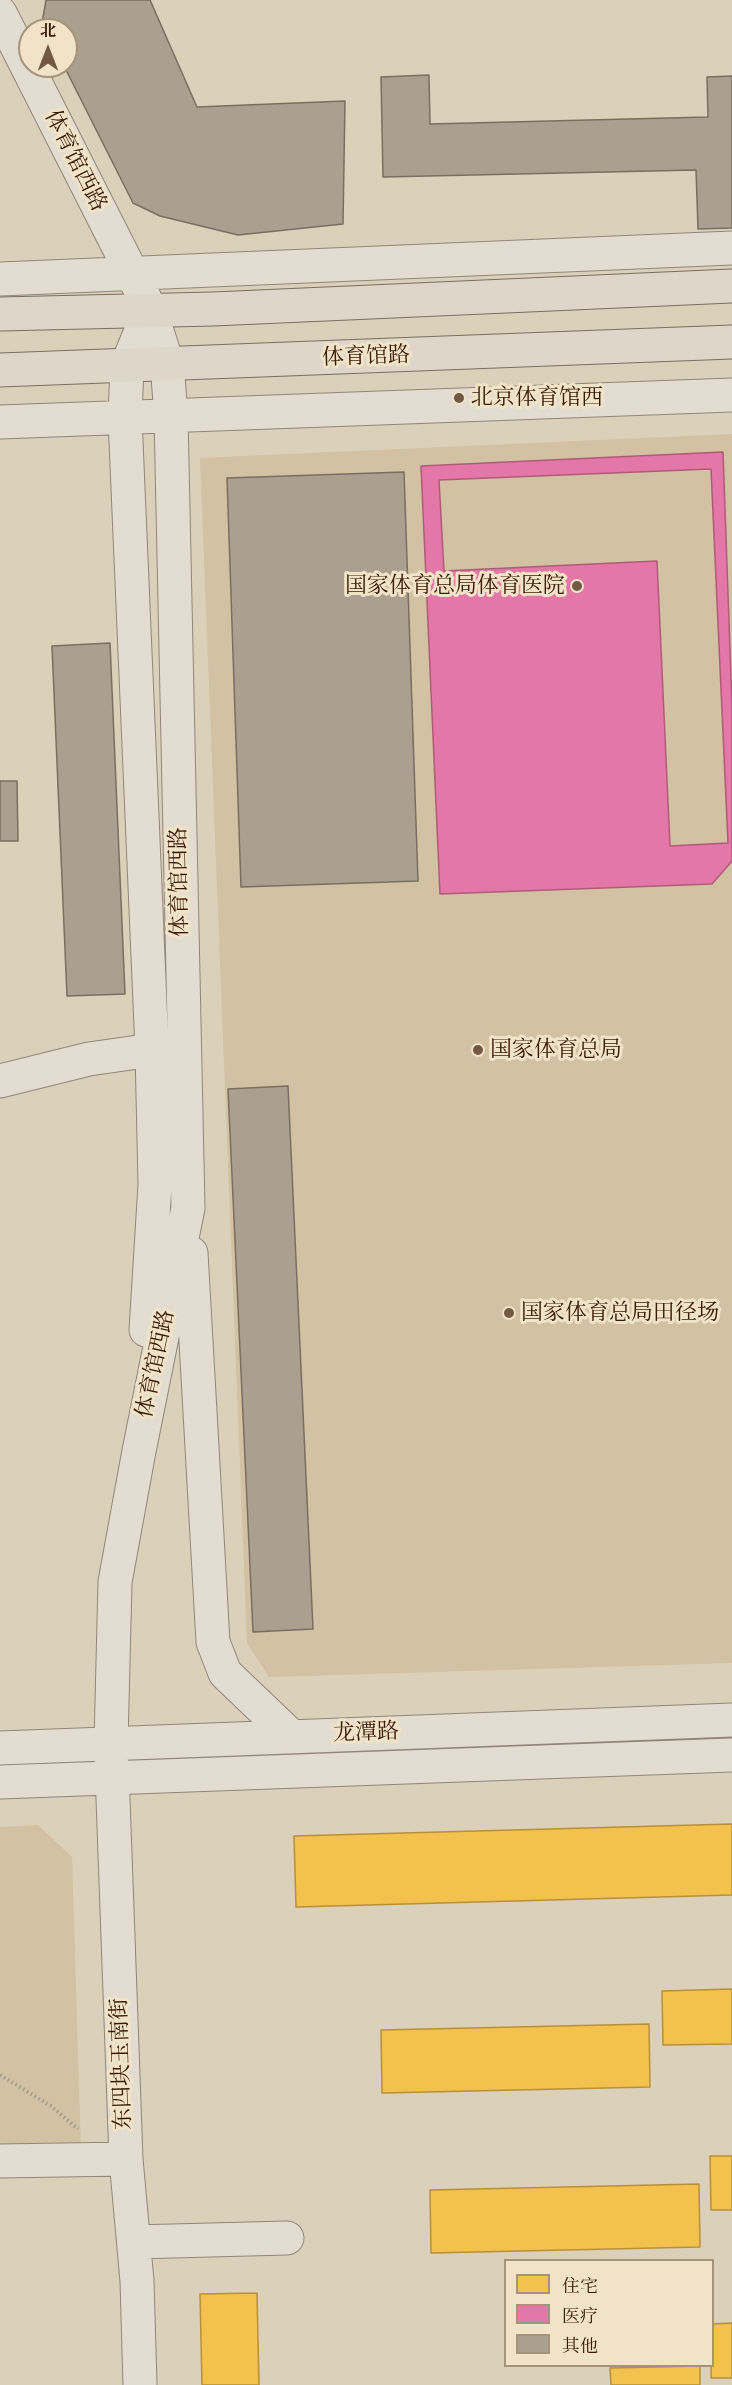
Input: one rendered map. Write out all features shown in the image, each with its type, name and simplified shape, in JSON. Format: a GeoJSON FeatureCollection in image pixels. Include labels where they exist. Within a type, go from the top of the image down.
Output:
{"type":"FeatureCollection","features":[{"type":"Feature","properties":{"kind":"main road"},"geometry":{"type":"LineString","coordinates":[[0,314],[213,309],[732,286]]}},
{"type":"Feature","properties":{"kind":"main road","name":"体育馆路"},"geometry":{"type":"LineString","coordinates":[[0,370],[732,342]]}},
{"type":"Feature","properties":{"kind":"street","name":"体育馆西路"},"geometry":{"type":"LineString","coordinates":[[0,13],[150,309],[167,363],[171,416],[168,1049],[155,1184],[139,1451]]}},
{"type":"Feature","properties":{"kind":"street"},"geometry":{"type":"LineString","coordinates":[[0,279],[732,248]]}},
{"type":"Feature","properties":{"kind":"street","name":"体育馆西路"},"geometry":{"type":"LineString","coordinates":[[111,1743],[115,1582],[188,1208],[168,1049],[125,418],[127,364],[150,309]]}},
{"type":"Feature","properties":{"kind":"street"},"geometry":{"type":"LineString","coordinates":[[0,422],[732,395]]}},
{"type":"Feature","properties":{"kind":"street"},"geometry":{"type":"LineString","coordinates":[[0,1081],[89,1059],[168,1049]]}},
{"type":"Feature","properties":{"kind":"street"},"geometry":{"type":"LineString","coordinates":[[188,1208],[213,1642],[225,1673],[291,1736]]}},
{"type":"Feature","properties":{"kind":"street","name":"龙潭路"},"geometry":{"type":"LineString","coordinates":[[0,1748],[732,1720]]}},
{"type":"Feature","properties":{"kind":"street","name":"东四块玉南街"},"geometry":{"type":"LineString","coordinates":[[111,1743],[126,2159],[138,2280],[140,2385]]}},
{"type":"Feature","properties":{"kind":"street","name":"龙潭路"},"geometry":{"type":"LineString","coordinates":[[0,1782],[732,1755]]}},
{"type":"Feature","properties":{"kind":"street"},"geometry":{"type":"LineString","coordinates":[[0,2161],[126,2159]]}},
{"type":"Feature","properties":{"kind":"street"},"geometry":{"type":"LineString","coordinates":[[134,2242],[287,2238]]}},
{"type":"Feature","properties":{"kind":"path"},"geometry":{"type":"LineString","coordinates":[[0,2075],[51,2106],[81,2132]]}},
{"type":"Feature","properties":{"kind":"shaded area","name":"国家体育总局"},"geometry":{"type":"Polygon","coordinates":[[[732,434],[732,1663],[269,1677],[247,1643],[200,458],[732,434]]]}},
{"type":"Feature","properties":{"kind":"shaded area"},"geometry":{"type":"Polygon","coordinates":[[[38,1825],[72,1857],[81,2153],[0,2154],[0,1827],[38,1825]]]}},
{"type":"Feature","properties":{"kind":"building: 住宅"},"geometry":{"type":"Polygon","coordinates":[[[732,1824],[732,1895],[296,1907],[294,1836],[732,1824]]]}},
{"type":"Feature","properties":{"kind":"building: 住宅"},"geometry":{"type":"Polygon","coordinates":[[[732,1989],[732,2044],[663,2045],[662,1991],[732,1989]]]}},
{"type":"Feature","properties":{"kind":"building: 住宅"},"geometry":{"type":"Polygon","coordinates":[[[649,2024],[650,2087],[382,2093],[381,2030],[649,2024]]]}},
{"type":"Feature","properties":{"kind":"building: 住宅"},"geometry":{"type":"Polygon","coordinates":[[[710,2156],[732,2156],[732,2210],[711,2210],[710,2156]]]}},
{"type":"Feature","properties":{"kind":"building: 住宅"},"geometry":{"type":"Polygon","coordinates":[[[699,2184],[700,2247],[431,2253],[430,2190],[699,2184]]]}},
{"type":"Feature","properties":{"kind":"building: 住宅"},"geometry":{"type":"Polygon","coordinates":[[[257,2293],[259,2385],[202,2385],[200,2294],[257,2293]]]}},
{"type":"Feature","properties":{"kind":"building: 住宅"},"geometry":{"type":"Polygon","coordinates":[[[732,2323],[732,2378],[711,2378],[711,2367],[714,2367],[714,2324],[732,2323]]]}},
{"type":"Feature","properties":{"kind":"building: 住宅"},"geometry":{"type":"Polygon","coordinates":[[[700,2367],[700,2385],[611,2385],[610,2368],[700,2367]]]}},
{"type":"Feature","properties":{"kind":"building: 医疗","name":"国家体育总局体育医院"},"geometry":{"type":"Polygon","coordinates":[[[723,452],[732,707],[732,861],[712,884],[440,894],[421,466],[723,452]]]}},
{"type":"Feature","properties":{"kind":"building: 医疗"},"geometry":{"type":"Polygon","coordinates":[[[711,469],[728,843],[670,846],[657,561],[444,571],[439,480],[711,469]]]}},
{"type":"Feature","properties":{"kind":"building: 其他"},"geometry":{"type":"Polygon","coordinates":[[[46,0],[150,0],[197,107],[345,101],[343,224],[238,235],[160,216],[133,203],[70,78],[78,78],[78,18],[43,18],[46,0]]]}},
{"type":"Feature","properties":{"kind":"building: 其他"},"geometry":{"type":"Polygon","coordinates":[[[429,75],[430,124],[708,117],[707,77],[732,76],[732,228],[698,229],[696,170],[383,177],[381,77],[429,75]]]}},
{"type":"Feature","properties":{"kind":"building: 其他"},"geometry":{"type":"Polygon","coordinates":[[[404,472],[418,881],[241,887],[227,478],[404,472]]]}},
{"type":"Feature","properties":{"kind":"building: 其他"},"geometry":{"type":"Polygon","coordinates":[[[110,643],[125,994],[67,996],[52,646],[110,643]]]}},
{"type":"Feature","properties":{"kind":"building: 其他"},"geometry":{"type":"Polygon","coordinates":[[[0,781],[17,781],[18,841],[0,841],[0,781]]]}},
{"type":"Feature","properties":{"kind":"building: 其他"},"geometry":{"type":"Polygon","coordinates":[[[288,1086],[313,1629],[253,1632],[228,1089],[288,1086]]]}},
{"type":"Feature","properties":{"kind":"place","name":"北京体育馆西"},"geometry":{"type":"Point","coordinates":[459,398]}},
{"type":"Feature","properties":{"kind":"place","name":"国家体育总局体育医院"},"geometry":{"type":"Point","coordinates":[577,586]}},
{"type":"Feature","properties":{"kind":"place","name":"国家体育总局"},"geometry":{"type":"Point","coordinates":[478,1050]}},
{"type":"Feature","properties":{"kind":"place","name":"国家体育总局田径场"},"geometry":{"type":"Point","coordinates":[509,1313]}}]}
